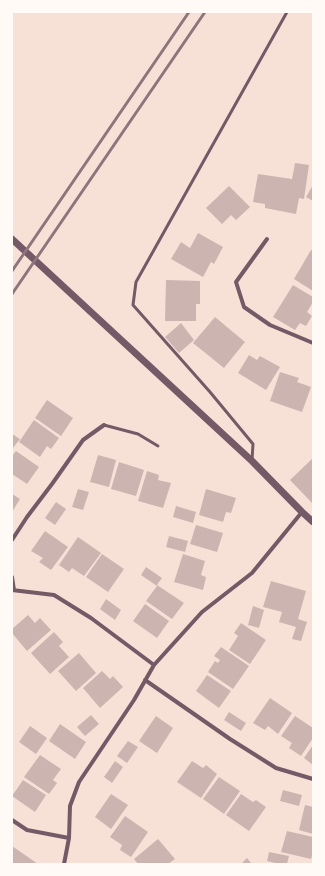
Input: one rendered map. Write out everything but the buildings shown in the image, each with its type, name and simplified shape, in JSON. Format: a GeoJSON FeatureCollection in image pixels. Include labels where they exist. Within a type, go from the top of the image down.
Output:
{"type":"FeatureCollection","features":[{"type":"Feature","properties":{"kind":"street"},"geometry":{"type":"LineString","coordinates":[[12,239],[252,462],[313,522]]}},
{"type":"Feature","properties":{"kind":"street"},"geometry":{"type":"LineString","coordinates":[[267,239],[236,282],[244,307],[270,325],[313,343]]}},
{"type":"Feature","properties":{"kind":"street"},"geometry":{"type":"LineString","coordinates":[[12,540],[83,440],[104,425]]}},
{"type":"Feature","properties":{"kind":"street"},"geometry":{"type":"LineString","coordinates":[[64,864],[70,838],[70,806],[79,782],[134,700],[154,665],[202,612],[252,573],[302,512]]}},
{"type":"Feature","properties":{"kind":"street"},"geometry":{"type":"LineString","coordinates":[[12,577],[13,590],[54,595],[91,618],[154,665]]}},
{"type":"Feature","properties":{"kind":"street"},"geometry":{"type":"LineString","coordinates":[[145,680],[230,739],[276,768],[313,779]]}},
{"type":"Feature","properties":{"kind":"street"},"geometry":{"type":"LineString","coordinates":[[12,820],[27,830],[70,838]]}},
{"type":"Feature","properties":{"kind":"lane"},"geometry":{"type":"LineString","coordinates":[[252,462],[253,444],[210,392],[133,305],[136,282],[286,12]]}},
{"type":"Feature","properties":{"kind":"lane"},"geometry":{"type":"LineString","coordinates":[[104,425],[138,434],[158,446]]}},
{"type":"Feature","properties":{"kind":"railway"},"geometry":{"type":"LineString","coordinates":[[12,271],[189,12]]}},
{"type":"Feature","properties":{"kind":"railway"},"geometry":{"type":"LineString","coordinates":[[12,294],[205,12]]}}]}
